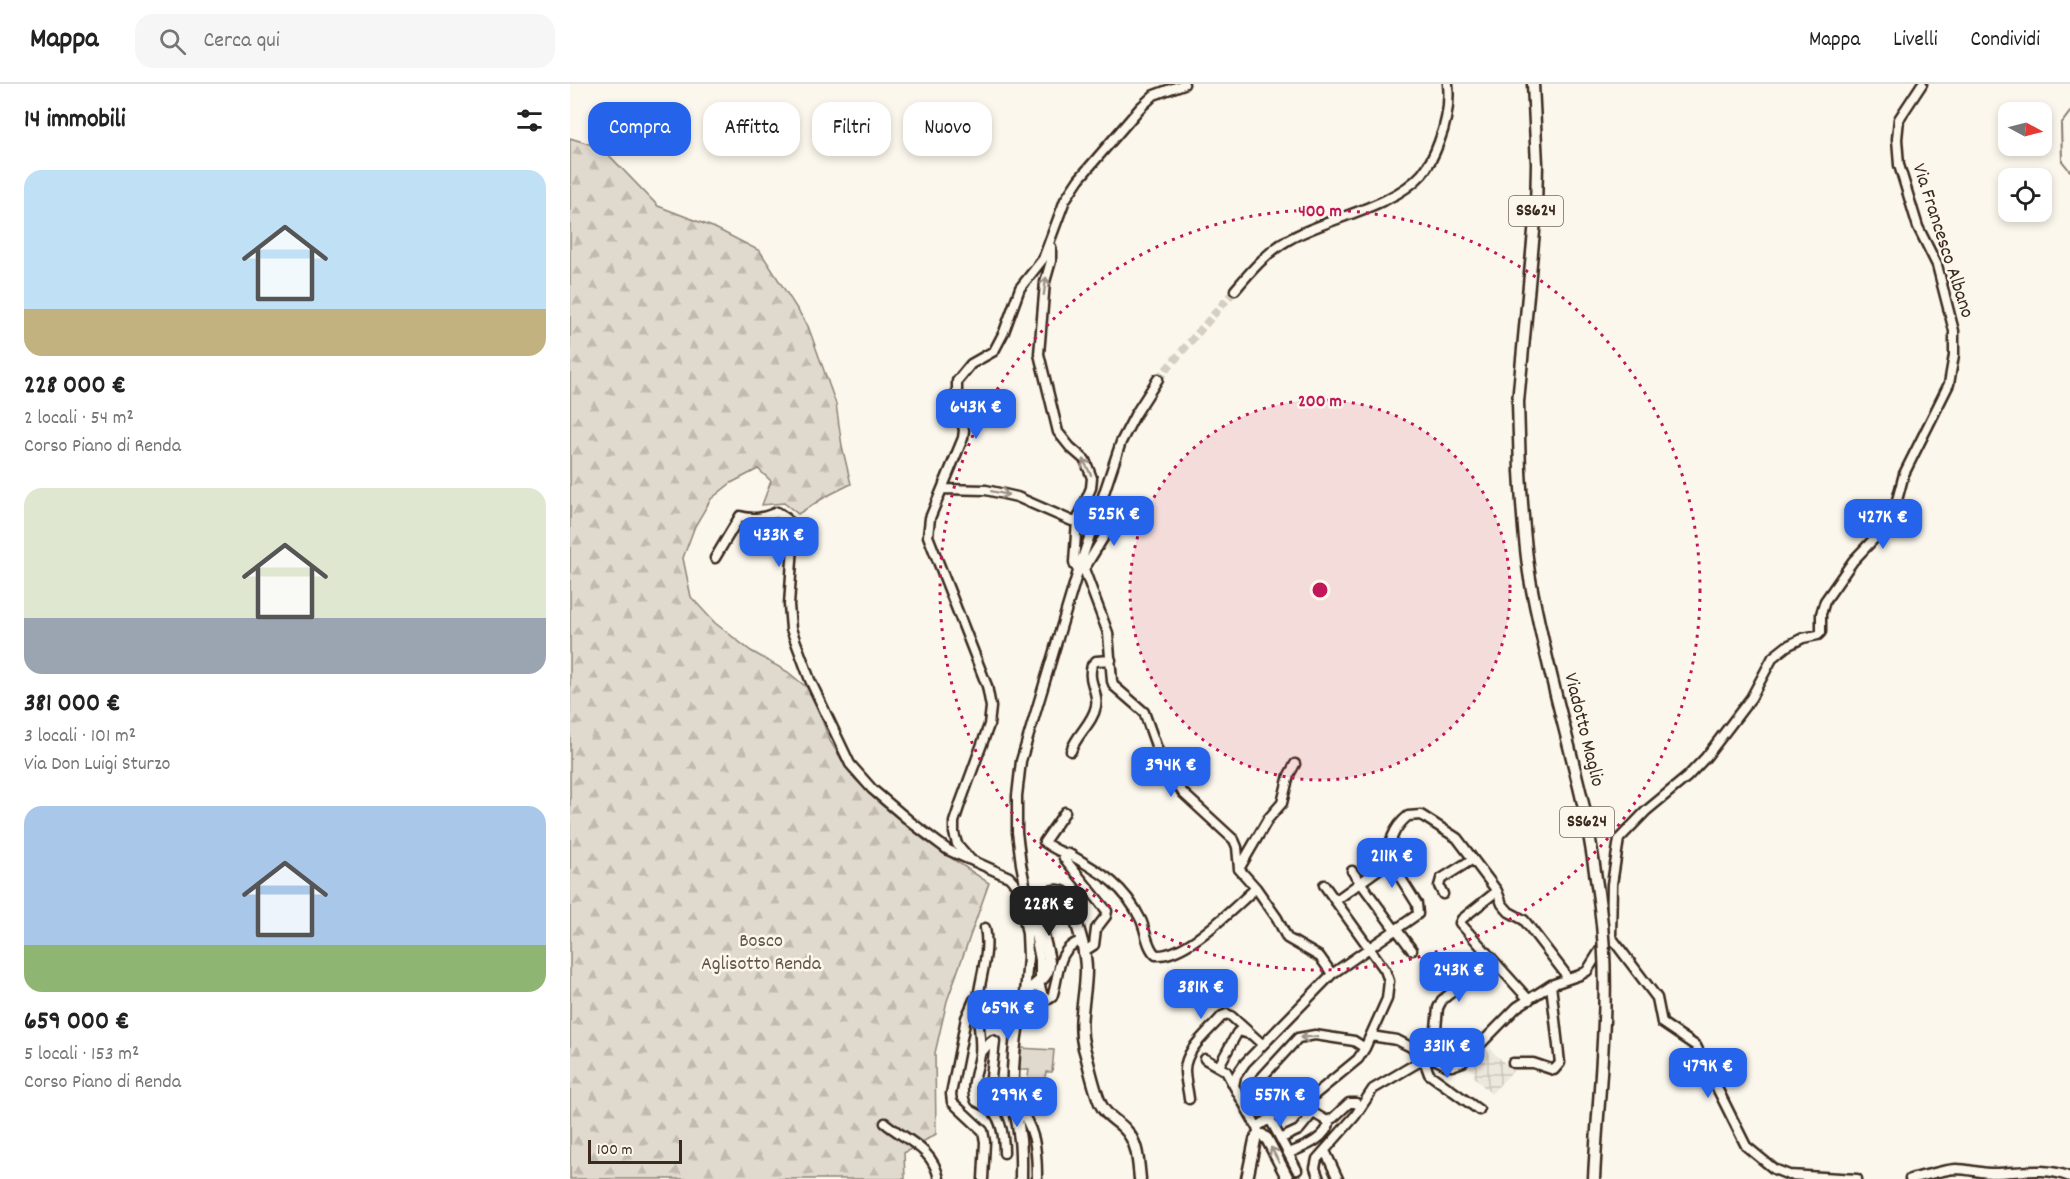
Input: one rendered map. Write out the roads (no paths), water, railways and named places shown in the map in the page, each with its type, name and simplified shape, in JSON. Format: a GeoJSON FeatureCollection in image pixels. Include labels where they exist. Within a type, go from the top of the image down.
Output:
{"type":"FeatureCollection","features":[{"type":"Feature","properties":{"kind":"main road","name":"Viadotto Maglio"},"geometry":{"type":"LineString","coordinates":[[1533,84],[1537,164],[1536,210],[1518,402],[1520,471],[1524,535],[1530,579],[1582,797],[1601,911],[1604,1008],[1594,1179]]}},
{"type":"Feature","properties":{"kind":"main road"},"geometry":{"type":"LineString","coordinates":[[1021,1179],[1020,1135],[1012,1076],[1017,1030],[1025,994],[1044,978],[1050,962],[1038,906],[1041,898],[1047,893],[1061,891],[1070,898],[1082,947],[1086,976],[1080,1023],[1083,1045],[1101,1105],[1109,1117],[1128,1133],[1137,1148],[1140,1179]]}},
{"type":"Feature","properties":{"kind":"main road"},"geometry":{"type":"LineString","coordinates":[[1247,1179],[1258,1131],[1267,1139],[1288,1179]]}},
{"type":"Feature","properties":{"kind":"street"},"geometry":{"type":"LineString","coordinates":[[971,860],[957,844],[954,822],[989,725],[991,707],[983,676],[930,542],[928,529],[930,518],[963,438],[964,430],[957,404],[957,381],[971,364],[994,351],[1004,332],[1020,288],[1043,259],[1051,243],[1065,200],[1079,179],[1154,95],[1184,84]]}},
{"type":"Feature","properties":{"kind":"street"},"geometry":{"type":"LineString","coordinates":[[1235,290],[1260,261],[1287,240],[1375,204],[1418,178],[1432,160],[1444,129],[1448,114],[1448,84]]}},
{"type":"Feature","properties":{"kind":"street","name":"Via Francesco Albano"},"geometry":{"type":"LineString","coordinates":[[1611,937],[1612,884],[1619,839],[1646,811],[1688,777],[1707,758],[1751,698],[1773,657],[1787,646],[1821,632],[1821,614],[1825,601],[1853,561],[1886,526],[1896,504],[1905,474],[1949,384],[1954,355],[1954,331],[1936,265],[1918,227],[1899,165],[1897,139],[1899,119],[1922,84]]}},
{"type":"Feature","properties":{"kind":"street"},"geometry":{"type":"LineString","coordinates":[[1051,243],[1051,261],[1044,282],[1039,354],[1058,432],[1085,460],[1092,478],[1074,562],[1075,566],[1082,568]]}},
{"type":"Feature","properties":{"kind":"street"},"geometry":{"type":"LineString","coordinates":[[1040,976],[1040,960],[1017,832],[1018,778],[1023,752],[1121,442],[1158,379]]}},
{"type":"Feature","properties":{"kind":"street"},"geometry":{"type":"LineString","coordinates":[[942,489],[987,490],[1017,496],[1072,521],[1102,528],[1105,530],[1105,535],[1082,568]]}},
{"type":"Feature","properties":{"kind":"street"},"geometry":{"type":"LineString","coordinates":[[714,558],[740,516],[751,519],[766,517],[777,512],[786,518],[794,530],[789,605],[791,629],[810,680],[850,764],[872,789],[948,850],[1005,875],[1018,887],[1027,934],[1025,994]]}},
{"type":"Feature","properties":{"kind":"street"},"geometry":{"type":"LineString","coordinates":[[1082,568],[1108,633],[1114,686],[1147,717],[1159,754],[1183,793],[1234,840],[1239,869],[1277,918],[1287,939],[1320,957],[1332,974]]}},
{"type":"Feature","properties":{"kind":"street"},"geometry":{"type":"LineString","coordinates":[[1071,751],[1095,710],[1096,696],[1091,683],[1092,665],[1096,661],[1111,660]]}},
{"type":"Feature","properties":{"kind":"street"},"geometry":{"type":"LineString","coordinates":[[1239,869],[1268,819],[1282,803],[1289,775],[1295,764]]}},
{"type":"Feature","properties":{"kind":"street"},"geometry":{"type":"LineString","coordinates":[[1065,812],[1044,842],[1069,854],[1115,882],[1135,906],[1152,952],[1158,956],[1179,950],[1201,936],[1256,888]]}},
{"type":"Feature","properties":{"kind":"street"},"geometry":{"type":"LineString","coordinates":[[1234,1086],[1236,1076],[1262,1044],[1332,974],[1416,916],[1419,909],[1418,904],[1389,861],[1389,845],[1397,828],[1408,816],[1416,814],[1427,818],[1450,832],[1465,847],[1497,891],[1502,904],[1509,912],[1524,920],[1567,979]]}},
{"type":"Feature","properties":{"kind":"street"},"geometry":{"type":"LineString","coordinates":[[1040,986],[1043,997],[1050,999],[1064,953],[1072,944],[1082,947],[1094,945],[1096,930],[1107,911],[1064,858],[1063,853]]}},
{"type":"Feature","properties":{"kind":"street"},"geometry":{"type":"LineString","coordinates":[[1443,894],[1439,886],[1441,879],[1473,859]]}},
{"type":"Feature","properties":{"kind":"street"},"geometry":{"type":"LineString","coordinates":[[1335,901],[1389,861]]}},
{"type":"Feature","properties":{"kind":"street"},"geometry":{"type":"LineString","coordinates":[[1352,871],[1412,950]]}},
{"type":"Feature","properties":{"kind":"street"},"geometry":{"type":"LineString","coordinates":[[1301,1106],[1358,1059],[1371,1036],[1389,991],[1385,970],[1324,885]]}},
{"type":"Feature","properties":{"kind":"street"},"geometry":{"type":"LineString","coordinates":[[1497,891],[1460,921],[1481,949],[1529,1000]]}},
{"type":"Feature","properties":{"kind":"street"},"geometry":{"type":"LineString","coordinates":[[985,928],[986,953],[978,1000],[980,1053],[973,1090],[976,1101],[989,1107],[994,1114],[1002,1133],[1004,1153]]}},
{"type":"Feature","properties":{"kind":"street"},"geometry":{"type":"LineString","coordinates":[[1371,1036],[1397,1040],[1448,1066],[1456,1065],[1463,1062],[1517,1007],[1551,985],[1587,971],[1604,943],[1611,937],[1657,999],[1662,1023],[1696,1046],[1746,1146],[1774,1169],[1790,1175],[1857,1179]]}},
{"type":"Feature","properties":{"kind":"street"},"geometry":{"type":"LineString","coordinates":[[1479,1110],[1429,1074],[1430,1055],[1438,1008],[1442,1000],[1492,960]]}},
{"type":"Feature","properties":{"kind":"street"},"geometry":{"type":"LineString","coordinates":[[1513,1063],[1533,1063],[1554,1070],[1560,1063],[1551,985]]}},
{"type":"Feature","properties":{"kind":"street"},"geometry":{"type":"LineString","coordinates":[[978,1000],[974,1000],[966,1018],[951,1094],[952,1102],[983,1131],[985,1142],[983,1179]]}},
{"type":"Feature","properties":{"kind":"street"},"geometry":{"type":"LineString","coordinates":[[1189,1099],[1185,1069],[1187,1060],[1198,1043],[1222,1016],[1229,1015],[1262,1044]]}},
{"type":"Feature","properties":{"kind":"street"},"geometry":{"type":"LineString","coordinates":[[1219,1066],[1237,1033],[1239,1031],[1250,1034]]}},
{"type":"Feature","properties":{"kind":"street"},"geometry":{"type":"LineString","coordinates":[[1242,1099],[1298,1038],[1315,1035],[1354,1041],[1365,1048]]}},
{"type":"Feature","properties":{"kind":"street"},"geometry":{"type":"LineString","coordinates":[[980,1053],[987,1049],[993,1040],[995,1041],[990,1087],[993,1090],[1013,1095],[1030,1123],[1037,1151],[1037,1179]]}},
{"type":"Feature","properties":{"kind":"street"},"geometry":{"type":"LineString","coordinates":[[1319,1179],[1315,1165],[1355,1116],[1373,1089],[1430,1055]]}},
{"type":"Feature","properties":{"kind":"street"},"geometry":{"type":"LineString","coordinates":[[1205,1059],[1226,1071],[1258,1131],[1270,1119],[1288,1106],[1295,1104],[1323,1120],[1330,1120]]}},
{"type":"Feature","properties":{"kind":"street"},"geometry":{"type":"LineString","coordinates":[[1289,1153],[1317,1139],[1329,1126],[1330,1120],[1350,1103],[1356,1103],[1360,1107]]}},
{"type":"Feature","properties":{"kind":"street"},"geometry":{"type":"LineString","coordinates":[[1282,1138],[1299,1130],[1312,1114]]}},
{"type":"Feature","properties":{"kind":"street"},"geometry":{"type":"LineString","coordinates":[[1270,1119],[1297,1170]]}},
{"type":"Feature","properties":{"kind":"street"},"geometry":{"type":"LineString","coordinates":[[885,1122],[924,1150],[934,1161],[939,1179]]}},
{"type":"Feature","properties":{"kind":"street"},"geometry":{"type":"LineString","coordinates":[[1325,1151],[1338,1179]]}},
{"type":"Feature","properties":{"kind":"street"},"geometry":{"type":"LineString","coordinates":[[1910,1179],[1953,1169],[1994,1174],[2048,1171],[2070,1177]]}},
{"type":"Feature","properties":{"kind":"waterway"},"geometry":{"type":"LineString","coordinates":[[2070,112],[2061,124],[2062,161],[2070,171]]}},
{"type":"Feature","properties":{"kind":"tunnel"},"geometry":{"type":"LineString","coordinates":[[1158,379],[1235,290]]}},
{"type":"Feature","properties":{"kind":"park label","name":"Bosco Aglisotto Renda"},"geometry":{"type":"Point","coordinates":[761,954]}}]}
